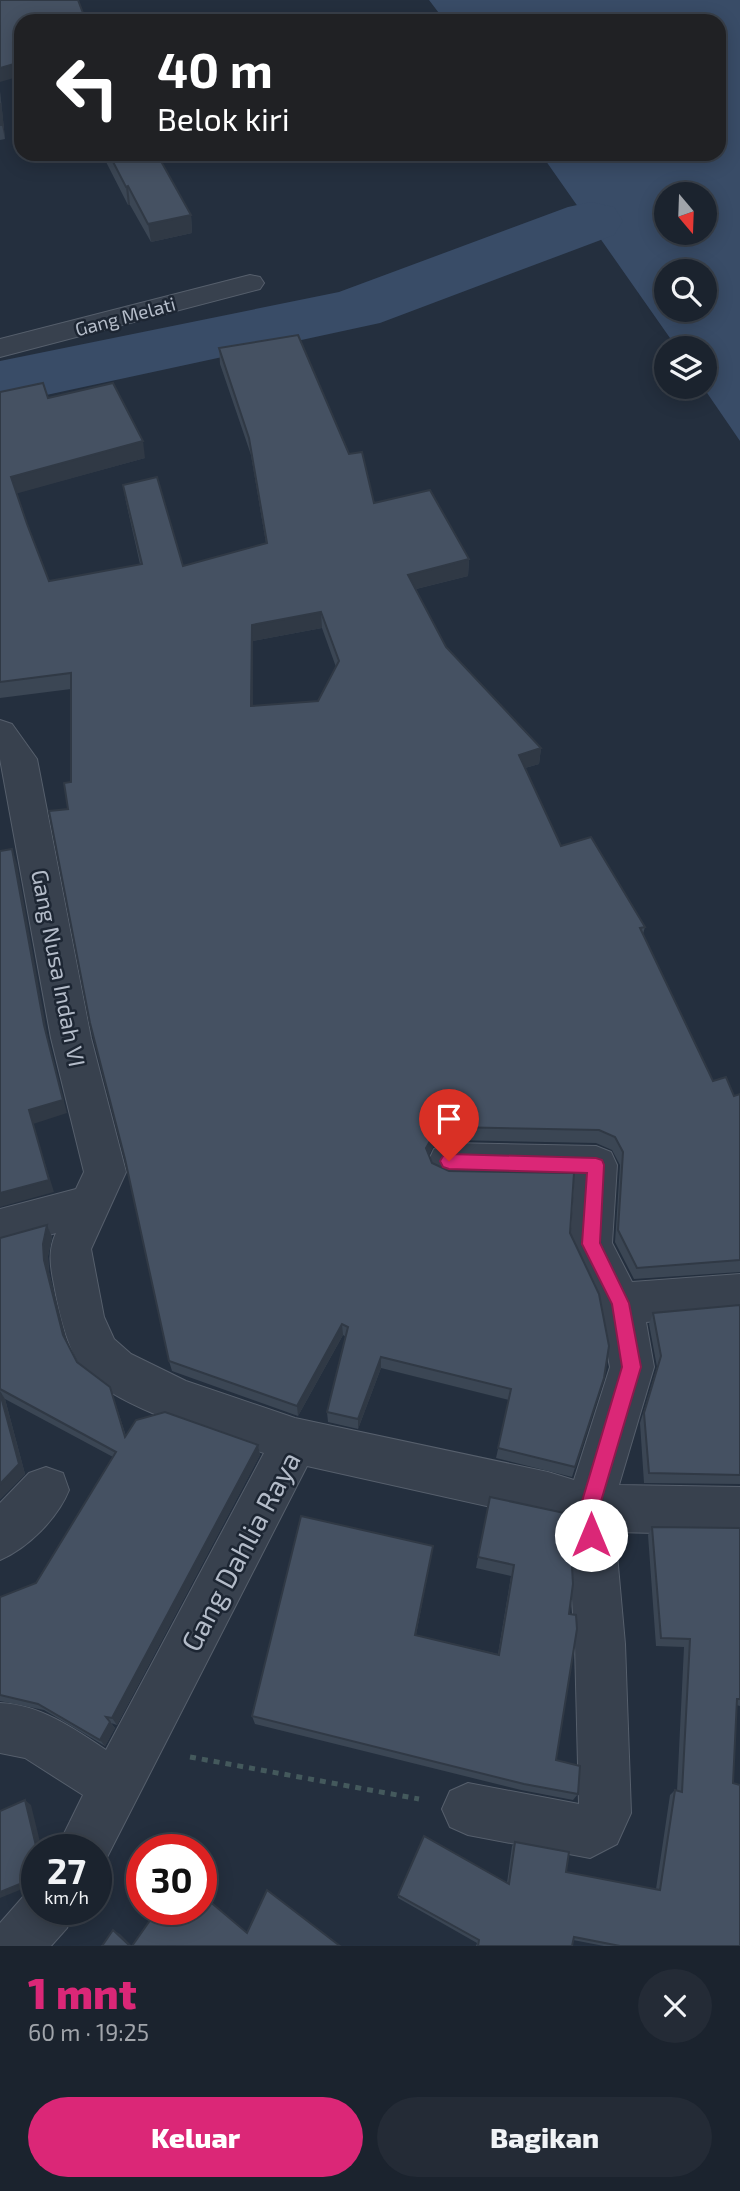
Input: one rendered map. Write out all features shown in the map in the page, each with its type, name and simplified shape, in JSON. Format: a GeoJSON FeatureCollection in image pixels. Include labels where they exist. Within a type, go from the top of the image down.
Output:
{"type":"FeatureCollection","features":[{"type":"Feature","properties":{"kind":"street","name":"Gang Melati"},"geometry":{"type":"LineString","coordinates":[[0,348],[250,283]]}},
{"type":"Feature","properties":{"kind":"street","name":"Gang Nusa Indah VI"},"geometry":{"type":"LineString","coordinates":[[0,733],[19,759],[71,1038],[105,1172],[70,1249],[82,1318],[98,1354],[115,1369],[176,1401],[295,1441]]}},
{"type":"Feature","properties":{"kind":"street"},"geometry":{"type":"LineString","coordinates":[[449,1161],[596,1165],[591,1244],[620,1303],[632,1367],[589,1508],[600,1644],[605,1814],[599,1826],[590,1832],[468,1809]]}},
{"type":"Feature","properties":{"kind":"street"},"geometry":{"type":"LineString","coordinates":[[0,1230],[91,1204]]}},
{"type":"Feature","properties":{"kind":"street"},"geometry":{"type":"LineString","coordinates":[[620,1303],[740,1294]]}},
{"type":"Feature","properties":{"kind":"street","name":"Gang Dahlia Raya"},"geometry":{"type":"LineString","coordinates":[[91,1834],[295,1441],[548,1495],[589,1508],[740,1511]]}},
{"type":"Feature","properties":{"kind":"street"},"geometry":{"type":"LineString","coordinates":[[0,1536],[46,1490]]}},
{"type":"Feature","properties":{"kind":"street"},"geometry":{"type":"LineString","coordinates":[[0,1728],[10,1726],[27,1731],[126,1766]]}},
{"type":"Feature","properties":{"kind":"street"},"geometry":{"type":"LineString","coordinates":[[16,1946],[34,1925]]}},
{"type":"Feature","properties":{"kind":"path"},"geometry":{"type":"LineString","coordinates":[[126,1766],[468,1809]]}},
{"type":"Feature","properties":{"kind":"water"},"geometry":{"type":"Polygon","coordinates":[[[429,0],[740,0],[740,441],[711,399],[717,399],[717,336],[669,336],[659,322],[717,322],[717,259],[654,259],[654,315],[546,161],[726,161],[726,14],[440,14],[429,0]]]}},
{"type":"Feature","properties":{"kind":"building"},"geometry":{"type":"Polygon","coordinates":[[[0,0],[78,0],[83,14],[14,14],[14,64],[0,68],[0,0]]]}},
{"type":"Feature","properties":{"kind":"building"},"geometry":{"type":"Polygon","coordinates":[[[113,161],[161,161],[191,215],[148,224],[128,186],[126,187],[113,161]]]}},
{"type":"Feature","properties":{"kind":"building"},"geometry":{"type":"Polygon","coordinates":[[[298,335],[349,454],[362,452],[374,503],[430,490],[469,559],[408,575],[446,647],[541,748],[519,755],[561,846],[591,837],[645,927],[640,928],[713,1081],[726,1077],[734,1096],[740,1094],[740,1260],[637,1268],[618,1230],[623,1152],[615,1137],[599,1130],[450,1127],[434,1134],[426,1148],[432,1163],[449,1171],[574,1173],[570,1233],[599,1294],[609,1346],[604,1378],[575,1467],[498,1448],[511,1389],[381,1357],[358,1419],[327,1412],[348,1327],[342,1324],[297,1406],[169,1361],[125,1159],[90,1023],[49,811],[68,809],[64,783],[71,782],[71,673],[0,682],[0,392],[43,383],[48,398],[113,383],[143,441],[11,477],[49,581],[142,564],[123,485],[157,477],[183,566],[267,543],[249,438],[219,348],[298,335]],[[321,612],[252,625],[251,706],[318,701],[339,661],[321,612]]]}},
{"type":"Feature","properties":{"kind":"building"},"geometry":{"type":"Polygon","coordinates":[[[12,849],[44,1025],[63,1100],[29,1110],[49,1180],[0,1193],[0,851],[12,849]]]}},
{"type":"Feature","properties":{"kind":"building"},"geometry":{"type":"Polygon","coordinates":[[[47,1225],[43,1244],[44,1260],[63,1335],[77,1362],[110,1387],[125,1437],[136,1420],[165,1412],[258,1445],[112,1718],[106,1717],[110,1722],[100,1740],[38,1704],[0,1695],[0,1597],[36,1583],[116,1452],[0,1389],[0,1238],[47,1225]]]}},
{"type":"Feature","properties":{"kind":"building"},"geometry":{"type":"Polygon","coordinates":[[[740,1305],[740,1475],[649,1473],[644,1413],[661,1356],[653,1313],[740,1305]]]}},
{"type":"Feature","properties":{"kind":"building"},"geometry":{"type":"Polygon","coordinates":[[[0,1393],[19,1464],[0,1484],[0,1393]]]}},
{"type":"Feature","properties":{"kind":"building"},"geometry":{"type":"Polygon","coordinates":[[[490,1497],[569,1514],[573,1584],[569,1614],[576,1615],[577,1629],[556,1760],[580,1766],[578,1794],[524,1784],[252,1716],[301,1516],[433,1546],[415,1635],[499,1655],[514,1565],[478,1557],[490,1497]]]}},
{"type":"Feature","properties":{"kind":"building"},"geometry":{"type":"Polygon","coordinates":[[[652,1527],[740,1528],[740,1699],[737,1699],[733,1783],[740,1785],[740,1946],[620,1946],[574,1937],[572,1946],[478,1946],[479,1940],[398,1895],[424,1836],[509,1884],[515,1842],[569,1852],[566,1872],[660,1890],[675,1790],[682,1792],[690,1639],[661,1638],[652,1527]]]}},
{"type":"Feature","properties":{"kind":"building"},"geometry":{"type":"Polygon","coordinates":[[[25,1800],[33,1834],[21,1834],[21,1883],[0,1892],[0,1811],[25,1800]]]}},
{"type":"Feature","properties":{"kind":"building"},"geometry":{"type":"Polygon","coordinates":[[[267,1890],[340,1946],[132,1946],[147,1925],[217,1925],[217,1908],[247,1933],[267,1890]]]}},
{"type":"Feature","properties":{"kind":"building"},"geometry":{"type":"Polygon","coordinates":[[[113,1930],[130,1946],[102,1946],[113,1930]]]}},
{"type":"Feature","properties":{"kind":"waterway"},"geometry":{"type":"LineString","coordinates":[[0,383],[356,309],[591,221]]}},
{"type":"Feature","properties":{"kind":"route"},"geometry":{"type":"LineString","coordinates":[[449,1161],[596,1165],[591,1244],[620,1303],[632,1367],[589,1508],[591,1535]]}}]}
